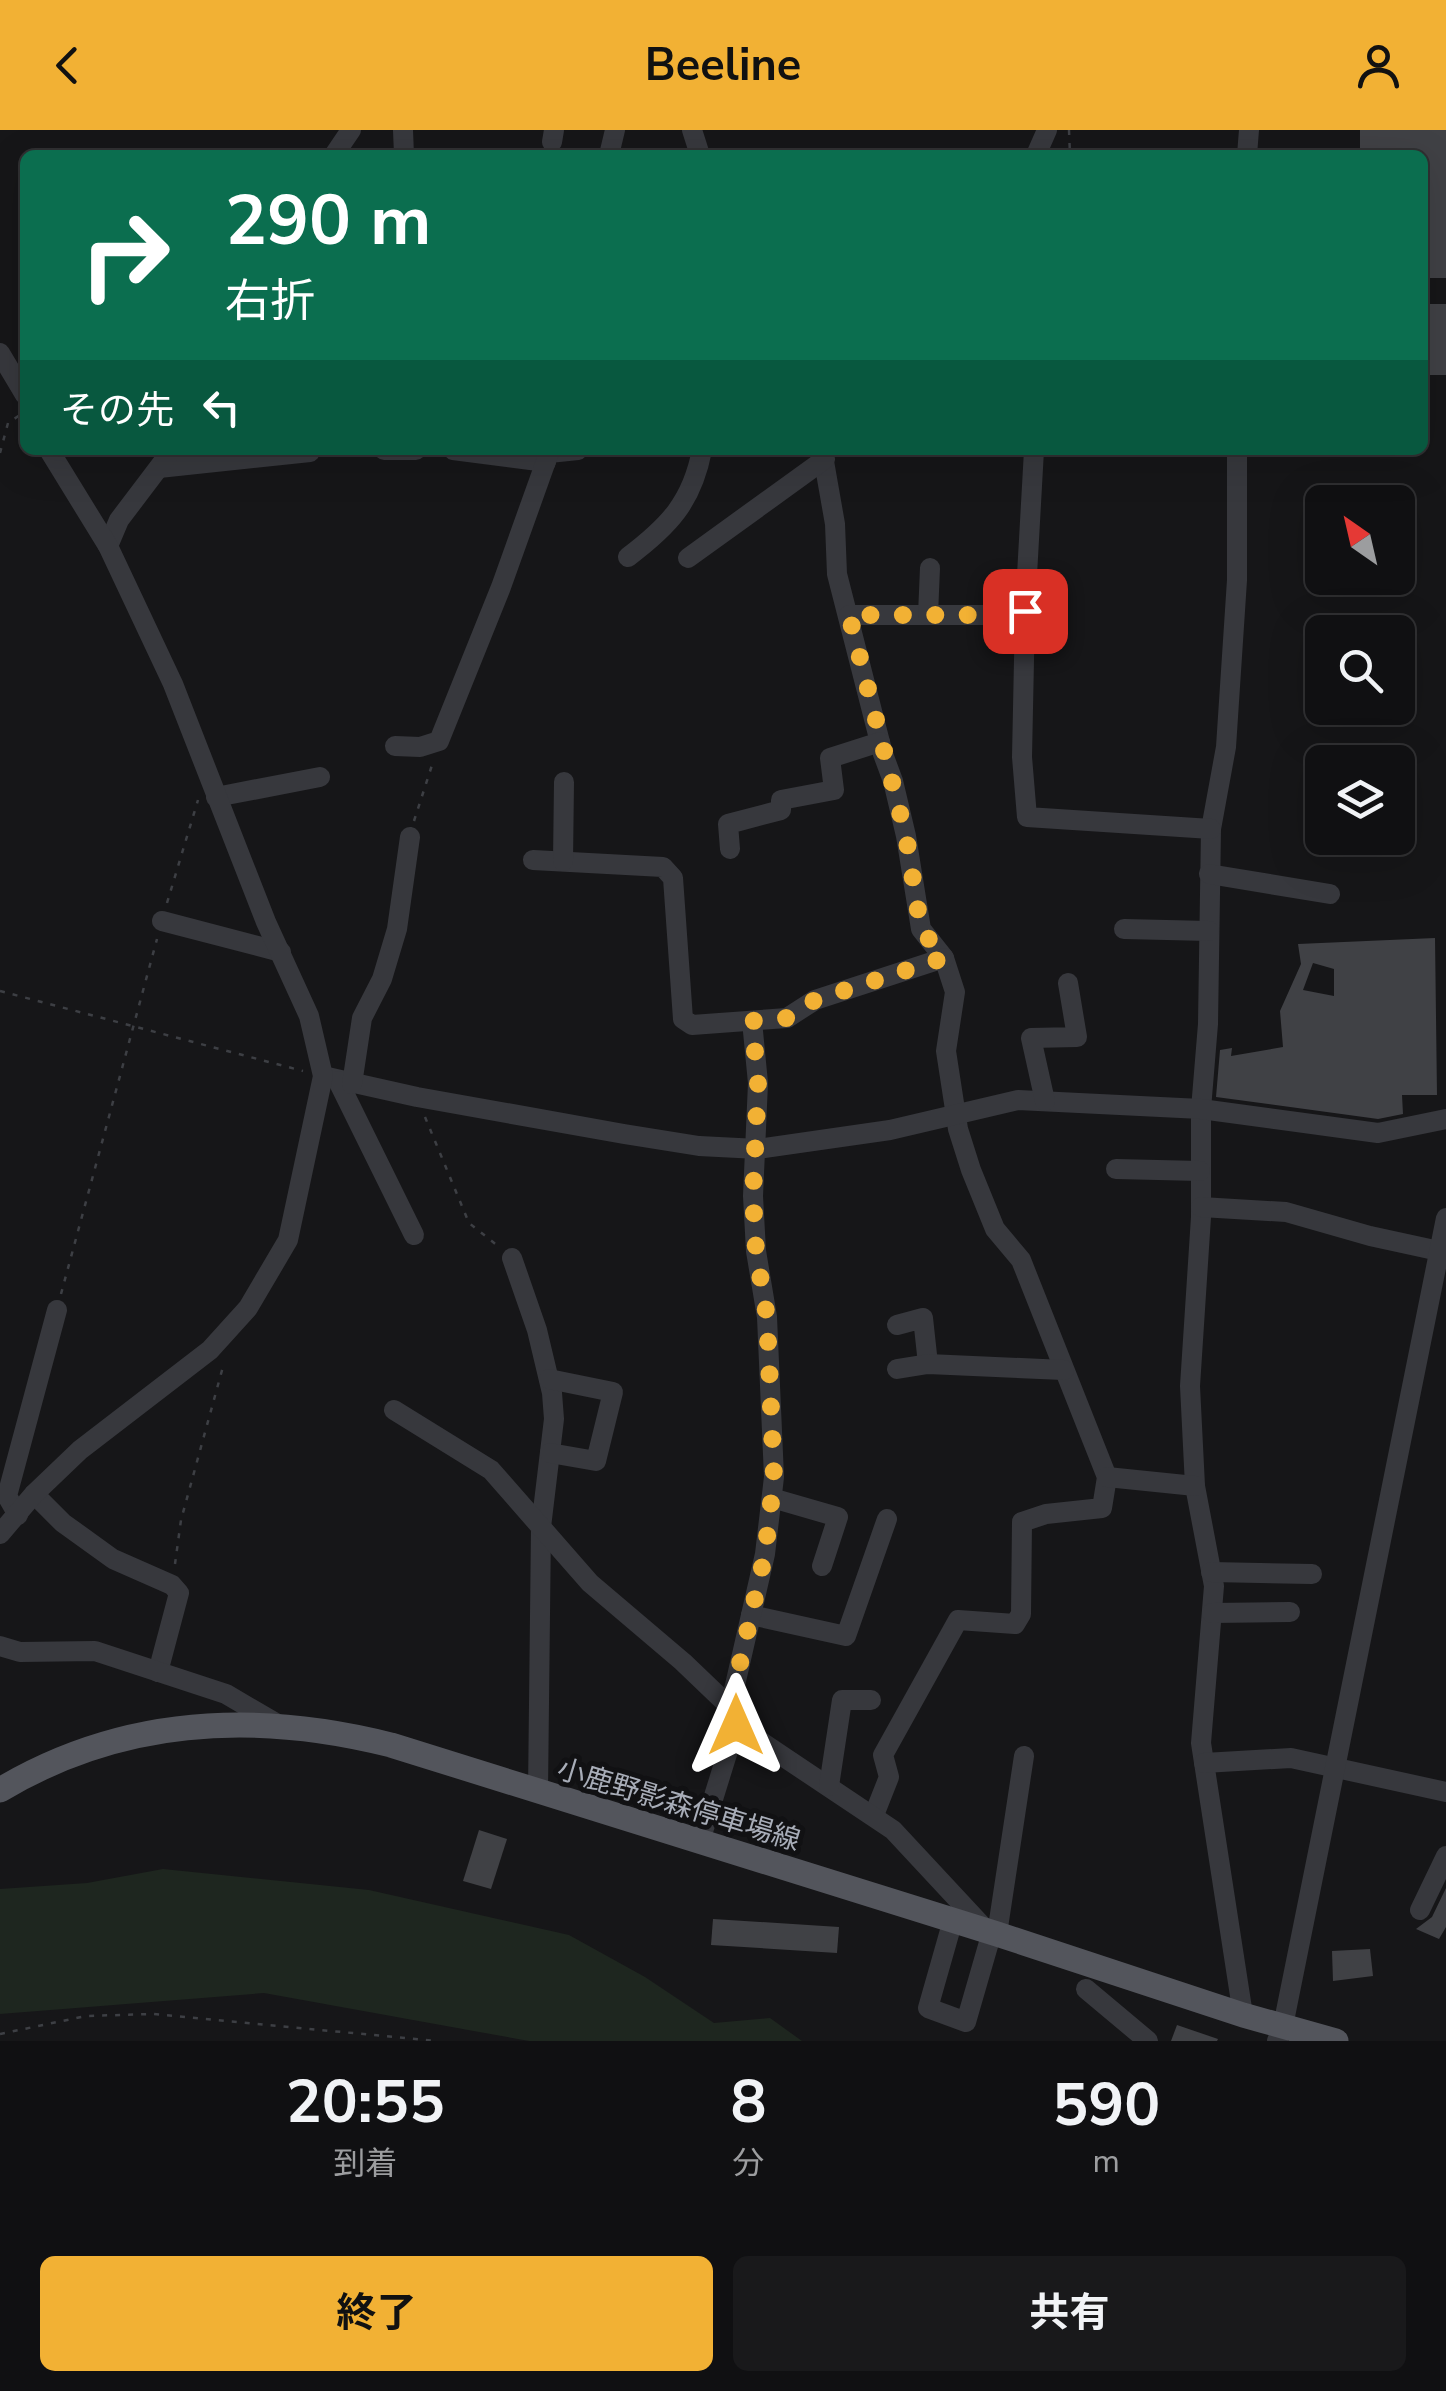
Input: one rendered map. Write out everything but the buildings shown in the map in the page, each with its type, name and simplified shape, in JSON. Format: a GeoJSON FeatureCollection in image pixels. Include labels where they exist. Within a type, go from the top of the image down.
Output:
{"type":"FeatureCollection","features":[{"type":"Feature","properties":{"kind":"main road","name":"小鹿野影森停車場線"},"geometry":{"type":"LineString","coordinates":[[0,1790],[46,1764],[161,1730],[279,1724],[339,1732],[992,1932],[1243,2015],[1280,2034],[1336,2041]]}},
{"type":"Feature","properties":{"kind":"street"},"geometry":{"type":"LineString","coordinates":[[0,353],[20,387]]}},
{"type":"Feature","properties":{"kind":"street"},"geometry":{"type":"LineString","coordinates":[[52,455],[108,546],[173,684],[314,1032],[414,1235]]}},
{"type":"Feature","properties":{"kind":"street"},"geometry":{"type":"LineString","coordinates":[[108,546],[119,520],[168,455]]}},
{"type":"Feature","properties":{"kind":"street"},"geometry":{"type":"LineString","coordinates":[[159,468],[282,455]]}},
{"type":"Feature","properties":{"kind":"street"},"geometry":{"type":"LineString","coordinates":[[395,746],[439,741],[548,455]]}},
{"type":"Feature","properties":{"kind":"street"},"geometry":{"type":"LineString","coordinates":[[628,557],[662,532],[679,510],[696,480],[701,455]]}},
{"type":"Feature","properties":{"kind":"street"},"geometry":{"type":"LineString","coordinates":[[688,558],[824,455],[835,524],[837,574],[906,836],[921,929],[944,958],[955,992],[946,1051],[956,1115],[982,1202],[995,1228],[1021,1260],[1106,1478],[1102,1508],[1046,1514],[1022,1522],[1021,1614],[1015,1624],[958,1620],[883,1754],[889,1777],[874,1815]]}},
{"type":"Feature","properties":{"kind":"street"},"geometry":{"type":"LineString","coordinates":[[1034,455],[1022,757],[1027,817],[1211,829]]}},
{"type":"Feature","properties":{"kind":"street"},"geometry":{"type":"LineString","coordinates":[[1237,455],[1237,580],[1226,747],[1211,829],[1208,1024],[1190,1386],[1196,1486],[1211,1572],[1212,1613],[1201,1743],[1243,2015]]}},
{"type":"Feature","properties":{"kind":"street"},"geometry":{"type":"LineString","coordinates":[[928,615],[930,568]]}},
{"type":"Feature","properties":{"kind":"street"},"geometry":{"type":"LineString","coordinates":[[849,615],[1014,615],[1025,611]]}},
{"type":"Feature","properties":{"kind":"street"},"geometry":{"type":"LineString","coordinates":[[730,849],[728,824],[782,810],[780,800],[834,790],[830,758],[880,742]]}},
{"type":"Feature","properties":{"kind":"street"},"geometry":{"type":"LineString","coordinates":[[216,796],[320,777]]}},
{"type":"Feature","properties":{"kind":"street"},"geometry":{"type":"LineString","coordinates":[[563,861],[564,782]]}},
{"type":"Feature","properties":{"kind":"street"},"geometry":{"type":"LineString","coordinates":[[0,1534],[80,1450],[210,1350],[248,1308],[288,1240],[338,1080],[382,979],[398,930],[410,837]]}},
{"type":"Feature","properties":{"kind":"street"},"geometry":{"type":"LineString","coordinates":[[533,860],[663,867],[674,878],[683,1020],[692,1025],[787,1018],[815,1000],[944,958]]}},
{"type":"Feature","properties":{"kind":"street"},"geometry":{"type":"LineString","coordinates":[[1209,874],[1330,894]]}},
{"type":"Feature","properties":{"kind":"street"},"geometry":{"type":"LineString","coordinates":[[162,921],[281,952]]}},
{"type":"Feature","properties":{"kind":"street"},"geometry":{"type":"LineString","coordinates":[[1124,929],[1208,931]]}},
{"type":"Feature","properties":{"kind":"street"},"geometry":{"type":"LineString","coordinates":[[1045,1102],[1031,1038],[1077,1038],[1068,983]]}},
{"type":"Feature","properties":{"kind":"street"},"geometry":{"type":"LineString","coordinates":[[700,1842],[733,1716],[765,1554],[774,1477],[767,1317],[756,1251],[753,1196],[758,1083],[752,1021]]}},
{"type":"Feature","properties":{"kind":"street"},"geometry":{"type":"LineString","coordinates":[[338,1080],[700,1146],[758,1149],[890,1130],[1018,1100],[1201,1109],[1378,1133],[1446,1120]]}},
{"type":"Feature","properties":{"kind":"street"},"geometry":{"type":"LineString","coordinates":[[1116,1170],[1200,1170]]}},
{"type":"Feature","properties":{"kind":"street"},"geometry":{"type":"LineString","coordinates":[[1200,1207],[1286,1212],[1439,1251]]}},
{"type":"Feature","properties":{"kind":"street"},"geometry":{"type":"LineString","coordinates":[[1280,2034],[1446,1218]]}},
{"type":"Feature","properties":{"kind":"street"},"geometry":{"type":"LineString","coordinates":[[512,1258],[537,1330],[554,1419],[541,1527],[538,1792]]}},
{"type":"Feature","properties":{"kind":"street"},"geometry":{"type":"LineString","coordinates":[[18,1515],[7,1496],[57,1310]]}},
{"type":"Feature","properties":{"kind":"street"},"geometry":{"type":"LineString","coordinates":[[897,1326],[923,1318],[928,1364]]}},
{"type":"Feature","properties":{"kind":"street"},"geometry":{"type":"LineString","coordinates":[[898,1369],[928,1364],[1064,1370]]}},
{"type":"Feature","properties":{"kind":"street"},"geometry":{"type":"LineString","coordinates":[[549,1379],[613,1392],[596,1461],[550,1453]]}},
{"type":"Feature","properties":{"kind":"street"},"geometry":{"type":"LineString","coordinates":[[394,1410],[491,1470],[590,1583],[683,1662],[733,1716],[893,1830],[992,1932]]}},
{"type":"Feature","properties":{"kind":"street"},"geometry":{"type":"LineString","coordinates":[[1106,1478],[1196,1486]]}},
{"type":"Feature","properties":{"kind":"street"},"geometry":{"type":"LineString","coordinates":[[34,1494],[63,1523],[113,1560],[172,1586],[179,1593],[158,1672]]}},
{"type":"Feature","properties":{"kind":"street"},"geometry":{"type":"LineString","coordinates":[[772,1498],[838,1517],[822,1566]]}},
{"type":"Feature","properties":{"kind":"street"},"geometry":{"type":"LineString","coordinates":[[751,1615],[846,1636],[887,1519]]}},
{"type":"Feature","properties":{"kind":"street"},"geometry":{"type":"LineString","coordinates":[[1211,1572],[1312,1574]]}},
{"type":"Feature","properties":{"kind":"street"},"geometry":{"type":"LineString","coordinates":[[1212,1613],[1290,1612]]}},
{"type":"Feature","properties":{"kind":"street"},"geometry":{"type":"LineString","coordinates":[[0,1646],[20,1652],[95,1651],[226,1694],[279,1724]]}},
{"type":"Feature","properties":{"kind":"street"},"geometry":{"type":"LineString","coordinates":[[829,1786],[842,1700],[871,1700]]}},
{"type":"Feature","properties":{"kind":"street"},"geometry":{"type":"LineString","coordinates":[[953,1920],[928,2008],[966,2022],[992,1932],[1024,1756]]}},
{"type":"Feature","properties":{"kind":"street"},"geometry":{"type":"LineString","coordinates":[[1204,1762],[1290,1758],[1446,1792]]}},
{"type":"Feature","properties":{"kind":"street"},"geometry":{"type":"LineString","coordinates":[[1420,1910],[1446,1856]]}},
{"type":"Feature","properties":{"kind":"street"},"geometry":{"type":"LineString","coordinates":[[1086,1989],[1148,2041]]}},
{"type":"Feature","properties":{"kind":"path"},"geometry":{"type":"LineString","coordinates":[[0,453],[8,423],[20,415]]}},
{"type":"Feature","properties":{"kind":"path"},"geometry":{"type":"LineString","coordinates":[[410,837],[439,741]]}},
{"type":"Feature","properties":{"kind":"path"},"geometry":{"type":"LineString","coordinates":[[57,1310],[131,1025],[207,770]]}},
{"type":"Feature","properties":{"kind":"path"},"geometry":{"type":"LineString","coordinates":[[0,991],[338,1080]]}},
{"type":"Feature","properties":{"kind":"path"},"geometry":{"type":"LineString","coordinates":[[417,1097],[469,1222],[512,1258]]}},
{"type":"Feature","properties":{"kind":"path"},"geometry":{"type":"LineString","coordinates":[[172,1586],[180,1520],[224,1364],[210,1350]]}},
{"type":"Feature","properties":{"kind":"path"},"geometry":{"type":"LineString","coordinates":[[0,2034],[86,2016],[154,2014],[436,2041]]}},
{"type":"Feature","properties":{"kind":"shaded area"},"geometry":{"type":"Polygon","coordinates":[[[163,1869],[369,1890],[569,1935],[645,1977],[714,2023],[770,2018],[802,2041],[529,2041],[264,1993],[0,2014],[0,1889],[87,1883],[163,1869]]]}},
{"type":"Feature","properties":{"kind":"route"},"geometry":{"type":"LineString","coordinates":[[736,1725],[730,1707],[765,1554],[774,1477],[767,1317],[756,1251],[753,1196],[758,1083],[752,1021],[787,1018],[815,1000],[944,958],[921,929],[906,836],[849,615],[1014,615],[1025,611]]}}]}
